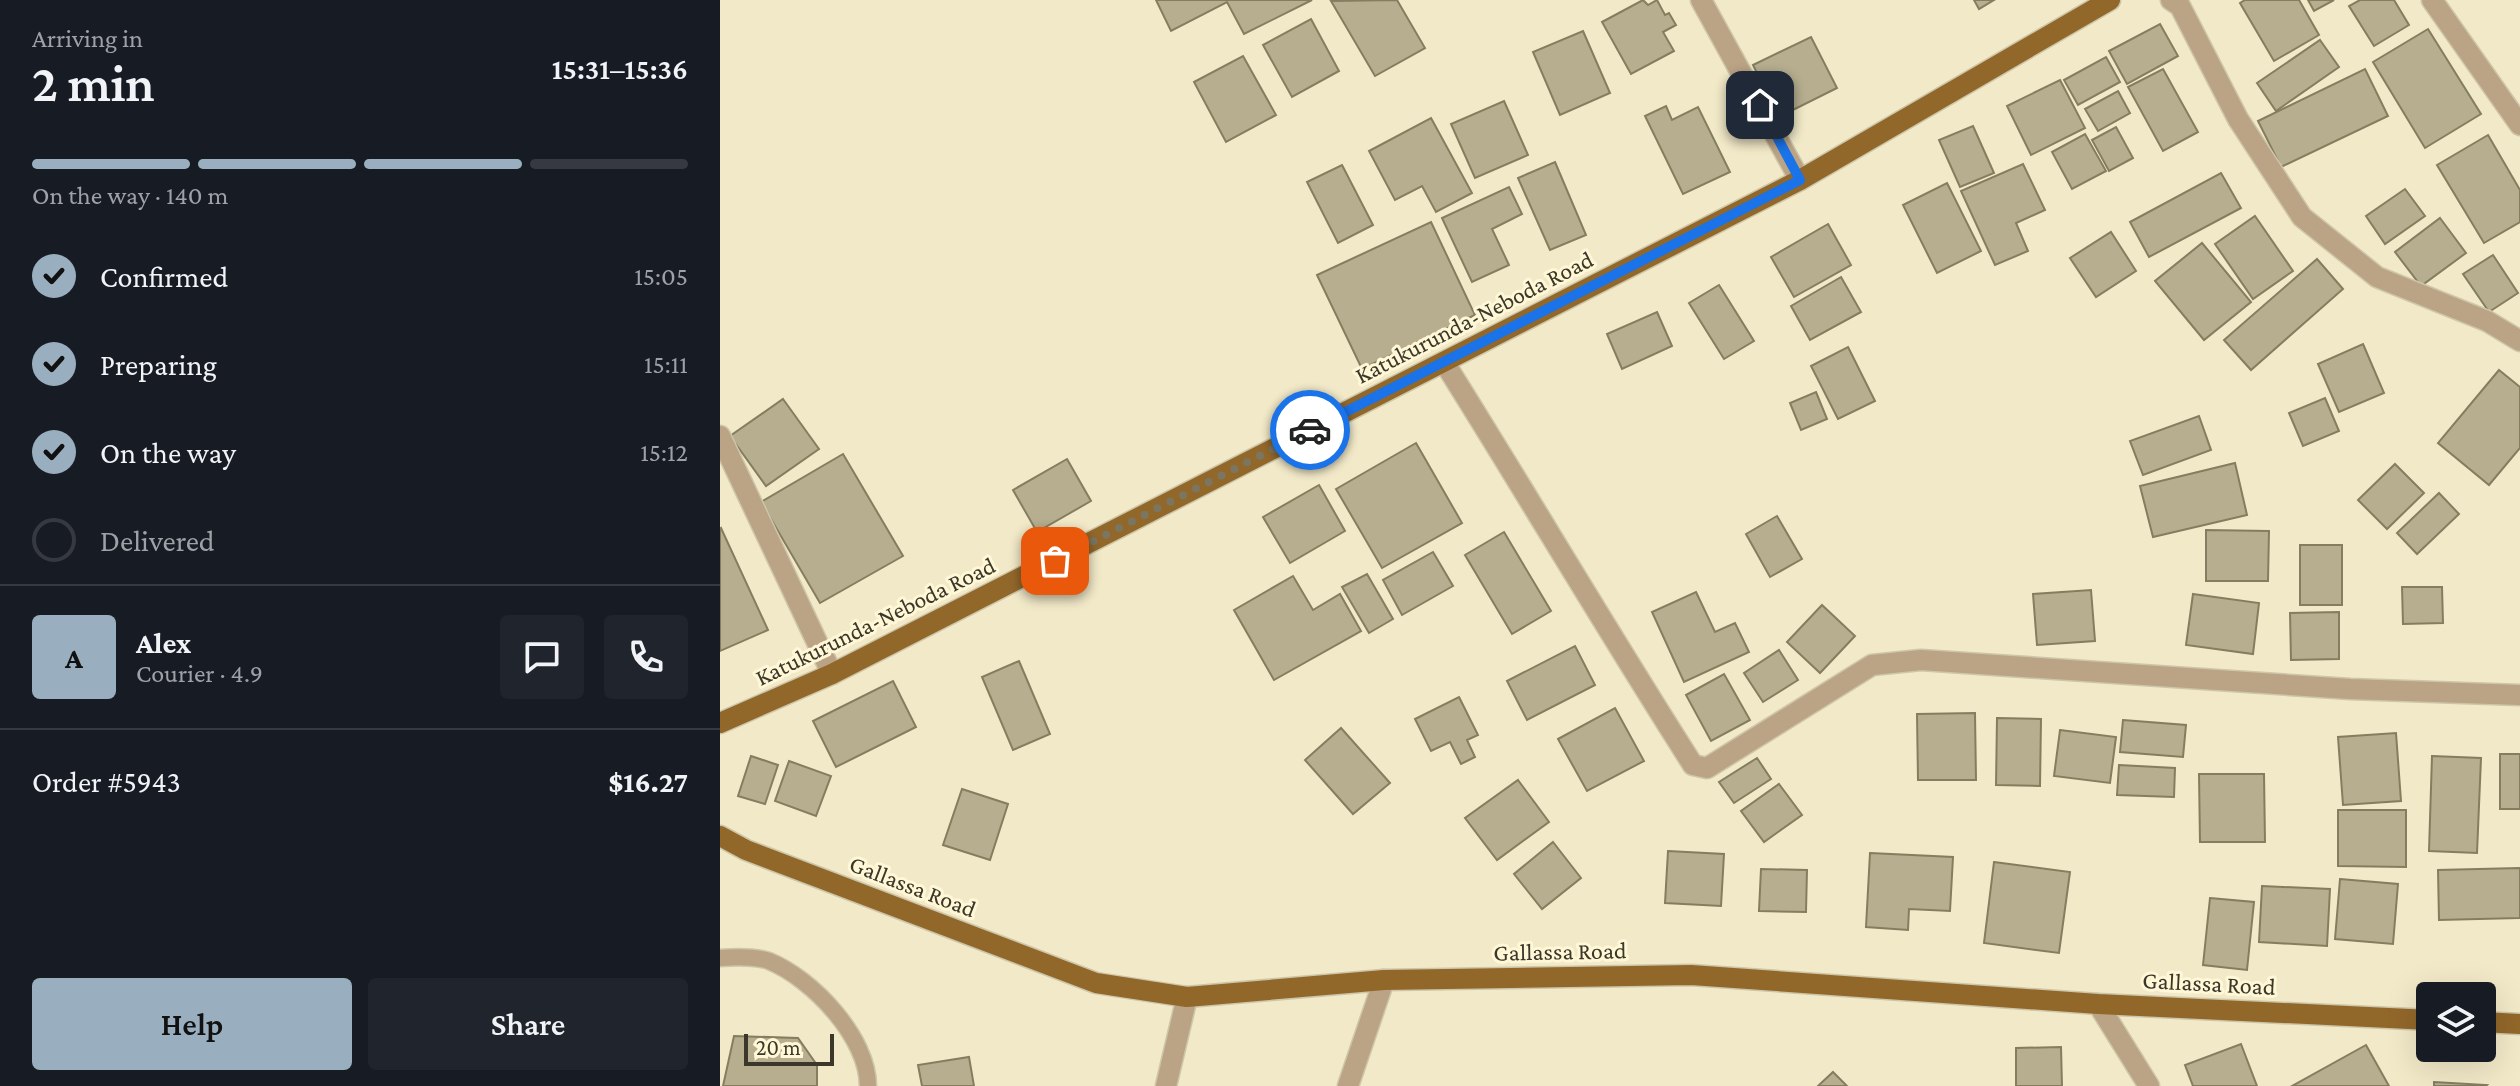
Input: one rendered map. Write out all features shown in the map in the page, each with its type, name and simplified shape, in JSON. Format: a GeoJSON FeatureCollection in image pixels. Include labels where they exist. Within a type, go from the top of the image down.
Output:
{"type":"FeatureCollection","features":[{"type":"Feature","properties":{"kind":"main road","name":"Katukurunda-Neboda Road"},"geometry":{"type":"LineString","coordinates":[[720,723],[832,674],[1800,180],[2110,0]]}},
{"type":"Feature","properties":{"kind":"main road","name":"Gallassa Road"},"geometry":{"type":"LineString","coordinates":[[720,836],[746,850],[1096,983],[1187,997],[1384,980],[1691,975],[2098,1004],[2416,1019]]}},
{"type":"Feature","properties":{"kind":"main road"},"geometry":{"type":"LineString","coordinates":[[2496,1023],[2520,1024]]}},
{"type":"Feature","properties":{"kind":"street"},"geometry":{"type":"LineString","coordinates":[[1701,0],[1800,180]]}},
{"type":"Feature","properties":{"kind":"street"},"geometry":{"type":"LineString","coordinates":[[2171,0],[2180,6],[2238,119],[2302,217],[2377,277],[2487,321],[2520,341]]}},
{"type":"Feature","properties":{"kind":"street"},"geometry":{"type":"LineString","coordinates":[[2432,0],[2520,125]]}},
{"type":"Feature","properties":{"kind":"street"},"geometry":{"type":"LineString","coordinates":[[1444,362],[1530,498],[1574,578],[1693,765],[1707,768],[1872,665],[1921,660],[2350,689],[2520,695]]}},
{"type":"Feature","properties":{"kind":"street"},"geometry":{"type":"LineString","coordinates":[[720,436],[832,674]]}},
{"type":"Feature","properties":{"kind":"street"},"geometry":{"type":"LineString","coordinates":[[1348,1086],[1384,980]]}},
{"type":"Feature","properties":{"kind":"street"},"geometry":{"type":"LineString","coordinates":[[1166,1086],[1187,997]]}},
{"type":"Feature","properties":{"kind":"street"},"geometry":{"type":"LineString","coordinates":[[2098,1004],[2149,1086]]}},
{"type":"Feature","properties":{"kind":"lane"},"geometry":{"type":"LineString","coordinates":[[720,958],[768,960],[798,978],[851,1030],[868,1067],[868,1086]]}},
{"type":"Feature","properties":{"kind":"building"},"geometry":{"type":"Polygon","coordinates":[[[1156,0],[1312,0],[1244,34],[1227,2],[1171,31],[1156,0]]]}},
{"type":"Feature","properties":{"kind":"building"},"geometry":{"type":"Polygon","coordinates":[[[1397,0],[1425,48],[1375,76],[1331,1],[1397,0]]]}},
{"type":"Feature","properties":{"kind":"building"},"geometry":{"type":"Polygon","coordinates":[[[1643,0],[1648,5],[1657,0],[1665,15],[1669,13],[1676,25],[1663,32],[1674,51],[1631,74],[1602,22],[1643,0]]]}},
{"type":"Feature","properties":{"kind":"building"},"geometry":{"type":"Polygon","coordinates":[[[1974,0],[1994,0],[1979,9],[1974,0]]]}},
{"type":"Feature","properties":{"kind":"building"},"geometry":{"type":"Polygon","coordinates":[[[2245,0],[2299,0],[2319,35],[2274,61],[2240,3],[2245,0]]]}},
{"type":"Feature","properties":{"kind":"building"},"geometry":{"type":"Polygon","coordinates":[[[2308,0],[2334,0],[2314,11],[2308,0]]]}},
{"type":"Feature","properties":{"kind":"building"},"geometry":{"type":"Polygon","coordinates":[[[2360,0],[2394,0],[2409,25],[2374,46],[2349,6],[2360,0]]]}},
{"type":"Feature","properties":{"kind":"building"},"geometry":{"type":"Polygon","coordinates":[[[1311,19],[1339,71],[1292,97],[1263,45],[1311,19]]]}},
{"type":"Feature","properties":{"kind":"building"},"geometry":{"type":"Polygon","coordinates":[[[2160,24],[2178,56],[2127,84],[2109,51],[2160,24]]]}},
{"type":"Feature","properties":{"kind":"building"},"geometry":{"type":"Polygon","coordinates":[[[2428,29],[2481,114],[2425,148],[2373,62],[2428,29]]]}},
{"type":"Feature","properties":{"kind":"building"},"geometry":{"type":"Polygon","coordinates":[[[1583,31],[1610,93],[1560,115],[1533,52],[1583,31]]]}},
{"type":"Feature","properties":{"kind":"building"},"geometry":{"type":"Polygon","coordinates":[[[1811,37],[1837,88],[1779,117],[1753,65],[1811,37]]]}},
{"type":"Feature","properties":{"kind":"building"},"geometry":{"type":"Polygon","coordinates":[[[2320,40],[2339,67],[2276,111],[2257,83],[2320,40]]]}},
{"type":"Feature","properties":{"kind":"building"},"geometry":{"type":"Polygon","coordinates":[[[1243,56],[1276,115],[1226,142],[1194,82],[1243,56]]]}},
{"type":"Feature","properties":{"kind":"building"},"geometry":{"type":"Polygon","coordinates":[[[2106,57],[2120,82],[2078,105],[2064,80],[2106,57]]]}},
{"type":"Feature","properties":{"kind":"building"},"geometry":{"type":"Polygon","coordinates":[[[2163,69],[2198,132],[2163,151],[2128,87],[2163,69]]]}},
{"type":"Feature","properties":{"kind":"building"},"geometry":{"type":"Polygon","coordinates":[[[2365,69],[2388,116],[2281,167],[2258,121],[2365,69]]]}},
{"type":"Feature","properties":{"kind":"building"},"geometry":{"type":"Polygon","coordinates":[[[2060,80],[2085,128],[2031,155],[2007,106],[2060,80]]]}},
{"type":"Feature","properties":{"kind":"building"},"geometry":{"type":"Polygon","coordinates":[[[2118,91],[2130,113],[2098,131],[2085,109],[2118,91]]]}},
{"type":"Feature","properties":{"kind":"building"},"geometry":{"type":"Polygon","coordinates":[[[1504,101],[1528,155],[1475,178],[1451,124],[1504,101]]]}},
{"type":"Feature","properties":{"kind":"building"},"geometry":{"type":"Polygon","coordinates":[[[1666,106],[1672,120],[1698,107],[1730,172],[1683,194],[1645,116],[1666,106]]]}},
{"type":"Feature","properties":{"kind":"building"},"geometry":{"type":"Polygon","coordinates":[[[1431,118],[1472,193],[1436,212],[1422,186],[1395,200],[1369,151],[1431,118]]]}},
{"type":"Feature","properties":{"kind":"building"},"geometry":{"type":"Polygon","coordinates":[[[1973,126],[1994,173],[1960,187],[1939,140],[1973,126]]]}},
{"type":"Feature","properties":{"kind":"building"},"geometry":{"type":"Polygon","coordinates":[[[2116,127],[2133,158],[2109,171],[2092,140],[2116,127]]]}},
{"type":"Feature","properties":{"kind":"building"},"geometry":{"type":"Polygon","coordinates":[[[2085,134],[2106,171],[2072,189],[2052,152],[2085,134]]]}},
{"type":"Feature","properties":{"kind":"building"},"geometry":{"type":"Polygon","coordinates":[[[2488,135],[2520,190],[2520,222],[2484,243],[2437,165],[2488,135]]]}},
{"type":"Feature","properties":{"kind":"building"},"geometry":{"type":"Polygon","coordinates":[[[1555,162],[1586,235],[1550,250],[1518,178],[1555,162]]]}},
{"type":"Feature","properties":{"kind":"building"},"geometry":{"type":"Polygon","coordinates":[[[2023,164],[2045,210],[2016,223],[2028,251],[1995,265],[1961,191],[2023,164]]]}},
{"type":"Feature","properties":{"kind":"building"},"geometry":{"type":"Polygon","coordinates":[[[1342,165],[1373,225],[1338,243],[1307,182],[1342,165]]]}},
{"type":"Feature","properties":{"kind":"building"},"geometry":{"type":"Polygon","coordinates":[[[2221,173],[2241,208],[2149,257],[2130,222],[2221,173]]]}},
{"type":"Feature","properties":{"kind":"building"},"geometry":{"type":"Polygon","coordinates":[[[1947,183],[1981,251],[1937,273],[1903,205],[1947,183]]]}},
{"type":"Feature","properties":{"kind":"building"},"geometry":{"type":"Polygon","coordinates":[[[1509,187],[1522,214],[1492,229],[1509,265],[1472,282],[1442,218],[1509,187]]]}},
{"type":"Feature","properties":{"kind":"building"},"geometry":{"type":"Polygon","coordinates":[[[2405,189],[2425,216],[2385,244],[2366,216],[2405,189]]]}},
{"type":"Feature","properties":{"kind":"building"},"geometry":{"type":"Polygon","coordinates":[[[2255,216],[2293,271],[2253,299],[2215,244],[2255,216]]]}},
{"type":"Feature","properties":{"kind":"building"},"geometry":{"type":"Polygon","coordinates":[[[2440,218],[2466,253],[2421,286],[2395,252],[2440,218]]]}},
{"type":"Feature","properties":{"kind":"building"},"geometry":{"type":"Polygon","coordinates":[[[1431,222],[1475,315],[1362,369],[1317,275],[1431,222]]]}},
{"type":"Feature","properties":{"kind":"building"},"geometry":{"type":"Polygon","coordinates":[[[1828,224],[1851,265],[1794,297],[1771,257],[1828,224]]]}},
{"type":"Feature","properties":{"kind":"building"},"geometry":{"type":"Polygon","coordinates":[[[2111,232],[2136,271],[2096,297],[2070,258],[2111,232]]]}},
{"type":"Feature","properties":{"kind":"building"},"geometry":{"type":"Polygon","coordinates":[[[2202,243],[2251,302],[2204,340],[2155,281],[2202,243]]]}},
{"type":"Feature","properties":{"kind":"building"},"geometry":{"type":"Polygon","coordinates":[[[2493,255],[2518,293],[2489,312],[2463,274],[2493,255]]]}},
{"type":"Feature","properties":{"kind":"building"},"geometry":{"type":"Polygon","coordinates":[[[2317,259],[2343,289],[2251,370],[2224,340],[2317,259]]]}},
{"type":"Feature","properties":{"kind":"building"},"geometry":{"type":"Polygon","coordinates":[[[1841,277],[1861,312],[1810,340],[1791,306],[1841,277]]]}},
{"type":"Feature","properties":{"kind":"building"},"geometry":{"type":"Polygon","coordinates":[[[1719,285],[1754,341],[1724,359],[1689,303],[1719,285]]]}},
{"type":"Feature","properties":{"kind":"building"},"geometry":{"type":"Polygon","coordinates":[[[1657,312],[1672,346],[1622,369],[1607,334],[1657,312]]]}},
{"type":"Feature","properties":{"kind":"building"},"geometry":{"type":"Polygon","coordinates":[[[2363,344],[2384,393],[2339,412],[2318,364],[2363,344]]]}},
{"type":"Feature","properties":{"kind":"building"},"geometry":{"type":"Polygon","coordinates":[[[1848,347],[1875,401],[1838,419],[1811,366],[1848,347]]]}},
{"type":"Feature","properties":{"kind":"building"},"geometry":{"type":"Polygon","coordinates":[[[2499,370],[2520,387],[2520,448],[2489,485],[2438,443],[2499,370]]]}},
{"type":"Feature","properties":{"kind":"building"},"geometry":{"type":"Polygon","coordinates":[[[1816,392],[1827,419],[1801,430],[1790,403],[1816,392]]]}},
{"type":"Feature","properties":{"kind":"building"},"geometry":{"type":"Polygon","coordinates":[[[2325,398],[2339,431],[2303,446],[2289,413],[2325,398]]]}},
{"type":"Feature","properties":{"kind":"building"},"geometry":{"type":"Polygon","coordinates":[[[783,399],[819,449],[766,486],[730,436],[783,399]]]}},
{"type":"Feature","properties":{"kind":"building"},"geometry":{"type":"Polygon","coordinates":[[[2199,416],[2211,450],[2143,475],[2130,441],[2199,416]]]}},
{"type":"Feature","properties":{"kind":"building"},"geometry":{"type":"Polygon","coordinates":[[[1416,443],[1462,523],[1382,568],[1336,489],[1416,443]]]}},
{"type":"Feature","properties":{"kind":"building"},"geometry":{"type":"Polygon","coordinates":[[[843,454],[903,556],[820,603],[761,502],[843,454]]]}},
{"type":"Feature","properties":{"kind":"building"},"geometry":{"type":"Polygon","coordinates":[[[1067,459],[1091,501],[1037,532],[1013,490],[1067,459]]]}},
{"type":"Feature","properties":{"kind":"building"},"geometry":{"type":"Polygon","coordinates":[[[2235,463],[2247,515],[2153,537],[2140,486],[2235,463]]]}},
{"type":"Feature","properties":{"kind":"building"},"geometry":{"type":"Polygon","coordinates":[[[2395,464],[2424,493],[2387,529],[2358,500],[2395,464]]]}},
{"type":"Feature","properties":{"kind":"building"},"geometry":{"type":"Polygon","coordinates":[[[1319,485],[1345,531],[1290,563],[1263,517],[1319,485]]]}},
{"type":"Feature","properties":{"kind":"building"},"geometry":{"type":"Polygon","coordinates":[[[2439,493],[2459,514],[2417,554],[2397,533],[2439,493]]]}},
{"type":"Feature","properties":{"kind":"building"},"geometry":{"type":"Polygon","coordinates":[[[1777,516],[1802,559],[1770,577],[1746,534],[1777,516]]]}},
{"type":"Feature","properties":{"kind":"building"},"geometry":{"type":"Polygon","coordinates":[[[720,529],[768,630],[720,651],[720,529]]]}},
{"type":"Feature","properties":{"kind":"building"},"geometry":{"type":"Polygon","coordinates":[[[2206,530],[2269,531],[2268,581],[2206,581],[2206,530]]]}},
{"type":"Feature","properties":{"kind":"building"},"geometry":{"type":"Polygon","coordinates":[[[1504,532],[1551,611],[1512,634],[1465,555],[1504,532]]]}},
{"type":"Feature","properties":{"kind":"building"},"geometry":{"type":"Polygon","coordinates":[[[2300,545],[2342,545],[2342,605],[2300,605],[2300,545]]]}},
{"type":"Feature","properties":{"kind":"building"},"geometry":{"type":"Polygon","coordinates":[[[1433,552],[1453,586],[1402,615],[1383,580],[1433,552]]]}},
{"type":"Feature","properties":{"kind":"building"},"geometry":{"type":"Polygon","coordinates":[[[1367,574],[1393,619],[1369,633],[1342,587],[1367,574]]]}},
{"type":"Feature","properties":{"kind":"building"},"geometry":{"type":"Polygon","coordinates":[[[1293,576],[1313,610],[1340,594],[1361,631],[1274,680],[1234,610],[1293,576]]]}},
{"type":"Feature","properties":{"kind":"building"},"geometry":{"type":"Polygon","coordinates":[[[2402,587],[2442,587],[2443,623],[2403,624],[2402,587]]]}},
{"type":"Feature","properties":{"kind":"building"},"geometry":{"type":"Polygon","coordinates":[[[2091,590],[2095,641],[2037,645],[2033,594],[2091,590]]]}},
{"type":"Feature","properties":{"kind":"building"},"geometry":{"type":"Polygon","coordinates":[[[1696,592],[1715,632],[1735,623],[1749,652],[1684,682],[1652,612],[1696,592]]]}},
{"type":"Feature","properties":{"kind":"building"},"geometry":{"type":"Polygon","coordinates":[[[2193,594],[2259,603],[2253,654],[2186,645],[2193,594]]]}},
{"type":"Feature","properties":{"kind":"building"},"geometry":{"type":"Polygon","coordinates":[[[1822,605],[1855,636],[1820,673],[1787,642],[1822,605]]]}},
{"type":"Feature","properties":{"kind":"building"},"geometry":{"type":"Polygon","coordinates":[[[2339,612],[2339,659],[2291,660],[2290,613],[2339,612]]]}},
{"type":"Feature","properties":{"kind":"building"},"geometry":{"type":"Polygon","coordinates":[[[1575,646],[1595,685],[1527,720],[1507,681],[1575,646]]]}},
{"type":"Feature","properties":{"kind":"building"},"geometry":{"type":"Polygon","coordinates":[[[1779,650],[1798,680],[1763,702],[1744,673],[1779,650]]]}},
{"type":"Feature","properties":{"kind":"building"},"geometry":{"type":"Polygon","coordinates":[[[1019,661],[1050,734],[1013,750],[982,677],[1019,661]]]}},
{"type":"Feature","properties":{"kind":"building"},"geometry":{"type":"Polygon","coordinates":[[[1724,674],[1750,720],[1711,741],[1686,695],[1724,674]]]}},
{"type":"Feature","properties":{"kind":"building"},"geometry":{"type":"Polygon","coordinates":[[[893,681],[916,727],[836,767],[813,721],[893,681]]]}},
{"type":"Feature","properties":{"kind":"building"},"geometry":{"type":"Polygon","coordinates":[[[1459,697],[1478,735],[1467,740],[1475,757],[1461,764],[1450,742],[1431,751],[1415,719],[1459,697]]]}},
{"type":"Feature","properties":{"kind":"building"},"geometry":{"type":"Polygon","coordinates":[[[1615,708],[1644,761],[1587,791],[1558,739],[1615,708]]]}},
{"type":"Feature","properties":{"kind":"building"},"geometry":{"type":"Polygon","coordinates":[[[1975,713],[1976,780],[1918,780],[1917,714],[1975,713]]]}},
{"type":"Feature","properties":{"kind":"building"},"geometry":{"type":"Polygon","coordinates":[[[1997,718],[2041,719],[2040,786],[1996,785],[1997,718]]]}},
{"type":"Feature","properties":{"kind":"building"},"geometry":{"type":"Polygon","coordinates":[[[2123,720],[2186,725],[2183,757],[2120,752],[2123,720]]]}},
{"type":"Feature","properties":{"kind":"building"},"geometry":{"type":"Polygon","coordinates":[[[1341,728],[1390,783],[1353,814],[1305,760],[1341,728]]]}},
{"type":"Feature","properties":{"kind":"building"},"geometry":{"type":"Polygon","coordinates":[[[2060,730],[2116,737],[2110,783],[2054,776],[2060,730]]]}},
{"type":"Feature","properties":{"kind":"building"},"geometry":{"type":"Polygon","coordinates":[[[2396,733],[2401,801],[2343,805],[2338,737],[2396,733]]]}},
{"type":"Feature","properties":{"kind":"building"},"geometry":{"type":"Polygon","coordinates":[[[2500,754],[2520,754],[2520,809],[2500,809],[2500,754]]]}},
{"type":"Feature","properties":{"kind":"building"},"geometry":{"type":"Polygon","coordinates":[[[751,756],[778,765],[765,804],[738,796],[751,756]]]}},
{"type":"Feature","properties":{"kind":"building"},"geometry":{"type":"Polygon","coordinates":[[[2432,756],[2481,758],[2477,853],[2429,851],[2432,756]]]}},
{"type":"Feature","properties":{"kind":"building"},"geometry":{"type":"Polygon","coordinates":[[[1757,758],[1771,779],[1734,803],[1719,782],[1757,758]]]}},
{"type":"Feature","properties":{"kind":"building"},"geometry":{"type":"Polygon","coordinates":[[[789,761],[831,776],[816,816],[775,801],[789,761]]]}},
{"type":"Feature","properties":{"kind":"building"},"geometry":{"type":"Polygon","coordinates":[[[2119,765],[2175,768],[2174,797],[2117,795],[2119,765]]]}},
{"type":"Feature","properties":{"kind":"building"},"geometry":{"type":"Polygon","coordinates":[[[2199,774],[2264,774],[2265,842],[2200,842],[2199,774]]]}},
{"type":"Feature","properties":{"kind":"building"},"geometry":{"type":"Polygon","coordinates":[[[1518,780],[1549,822],[1497,860],[1465,818],[1518,780]]]}},
{"type":"Feature","properties":{"kind":"building"},"geometry":{"type":"Polygon","coordinates":[[[1779,784],[1802,815],[1764,842],[1741,811],[1779,784]]]}},
{"type":"Feature","properties":{"kind":"building"},"geometry":{"type":"Polygon","coordinates":[[[962,789],[1008,804],[990,860],[943,845],[962,789]]]}},
{"type":"Feature","properties":{"kind":"building"},"geometry":{"type":"Polygon","coordinates":[[[2338,810],[2406,810],[2406,867],[2338,866],[2338,810]]]}},
{"type":"Feature","properties":{"kind":"building"},"geometry":{"type":"Polygon","coordinates":[[[1553,842],[1581,878],[1542,909],[1514,874],[1553,842]]]}},
{"type":"Feature","properties":{"kind":"building"},"geometry":{"type":"Polygon","coordinates":[[[1668,851],[1724,854],[1721,906],[1665,903],[1668,851]]]}},
{"type":"Feature","properties":{"kind":"building"},"geometry":{"type":"Polygon","coordinates":[[[1870,853],[1953,857],[1950,911],[1909,909],[1908,930],[1866,927],[1870,853]]]}},
{"type":"Feature","properties":{"kind":"building"},"geometry":{"type":"Polygon","coordinates":[[[1994,862],[2070,872],[2059,953],[1984,943],[1994,862]]]}},
{"type":"Feature","properties":{"kind":"building"},"geometry":{"type":"Polygon","coordinates":[[[2520,868],[2520,918],[2439,920],[2438,870],[2520,868]]]}},
{"type":"Feature","properties":{"kind":"building"},"geometry":{"type":"Polygon","coordinates":[[[1761,869],[1807,870],[1806,912],[1759,911],[1761,869]]]}},
{"type":"Feature","properties":{"kind":"building"},"geometry":{"type":"Polygon","coordinates":[[[2340,879],[2398,884],[2393,944],[2335,939],[2340,879]]]}},
{"type":"Feature","properties":{"kind":"building"},"geometry":{"type":"Polygon","coordinates":[[[2262,886],[2330,889],[2327,946],[2259,942],[2262,886]]]}},
{"type":"Feature","properties":{"kind":"building"},"geometry":{"type":"Polygon","coordinates":[[[2210,898],[2254,902],[2247,970],[2203,965],[2210,898]]]}},
{"type":"Feature","properties":{"kind":"building"},"geometry":{"type":"Polygon","coordinates":[[[734,1036],[798,1038],[817,1065],[817,1086],[723,1086],[734,1036]]]}},
{"type":"Feature","properties":{"kind":"building"},"geometry":{"type":"Polygon","coordinates":[[[2241,1044],[2257,1086],[2193,1086],[2185,1065],[2241,1044]]]}},
{"type":"Feature","properties":{"kind":"building"},"geometry":{"type":"Polygon","coordinates":[[[2366,1045],[2389,1086],[2292,1086],[2366,1045]]]}},
{"type":"Feature","properties":{"kind":"building"},"geometry":{"type":"Polygon","coordinates":[[[2061,1047],[2062,1086],[2016,1086],[2016,1048],[2061,1047]]]}},
{"type":"Feature","properties":{"kind":"building"},"geometry":{"type":"Polygon","coordinates":[[[969,1057],[974,1086],[922,1086],[918,1065],[969,1057]]]}},
{"type":"Feature","properties":{"kind":"building"},"geometry":{"type":"Polygon","coordinates":[[[1833,1072],[1847,1086],[1818,1086],[1833,1072]]]}},
{"type":"Feature","properties":{"kind":"building"},"geometry":{"type":"Polygon","coordinates":[[[2434,1082],[2487,1085],[2434,1086],[2434,1082]]]}},
{"type":"Feature","properties":{"kind":"way so far"},"geometry":{"type":"LineString","coordinates":[[1055,561],[1310,430]]}},
{"type":"Feature","properties":{"kind":"route"},"geometry":{"type":"LineString","coordinates":[[1310,430],[1800,180],[1760,105]]}}]}
